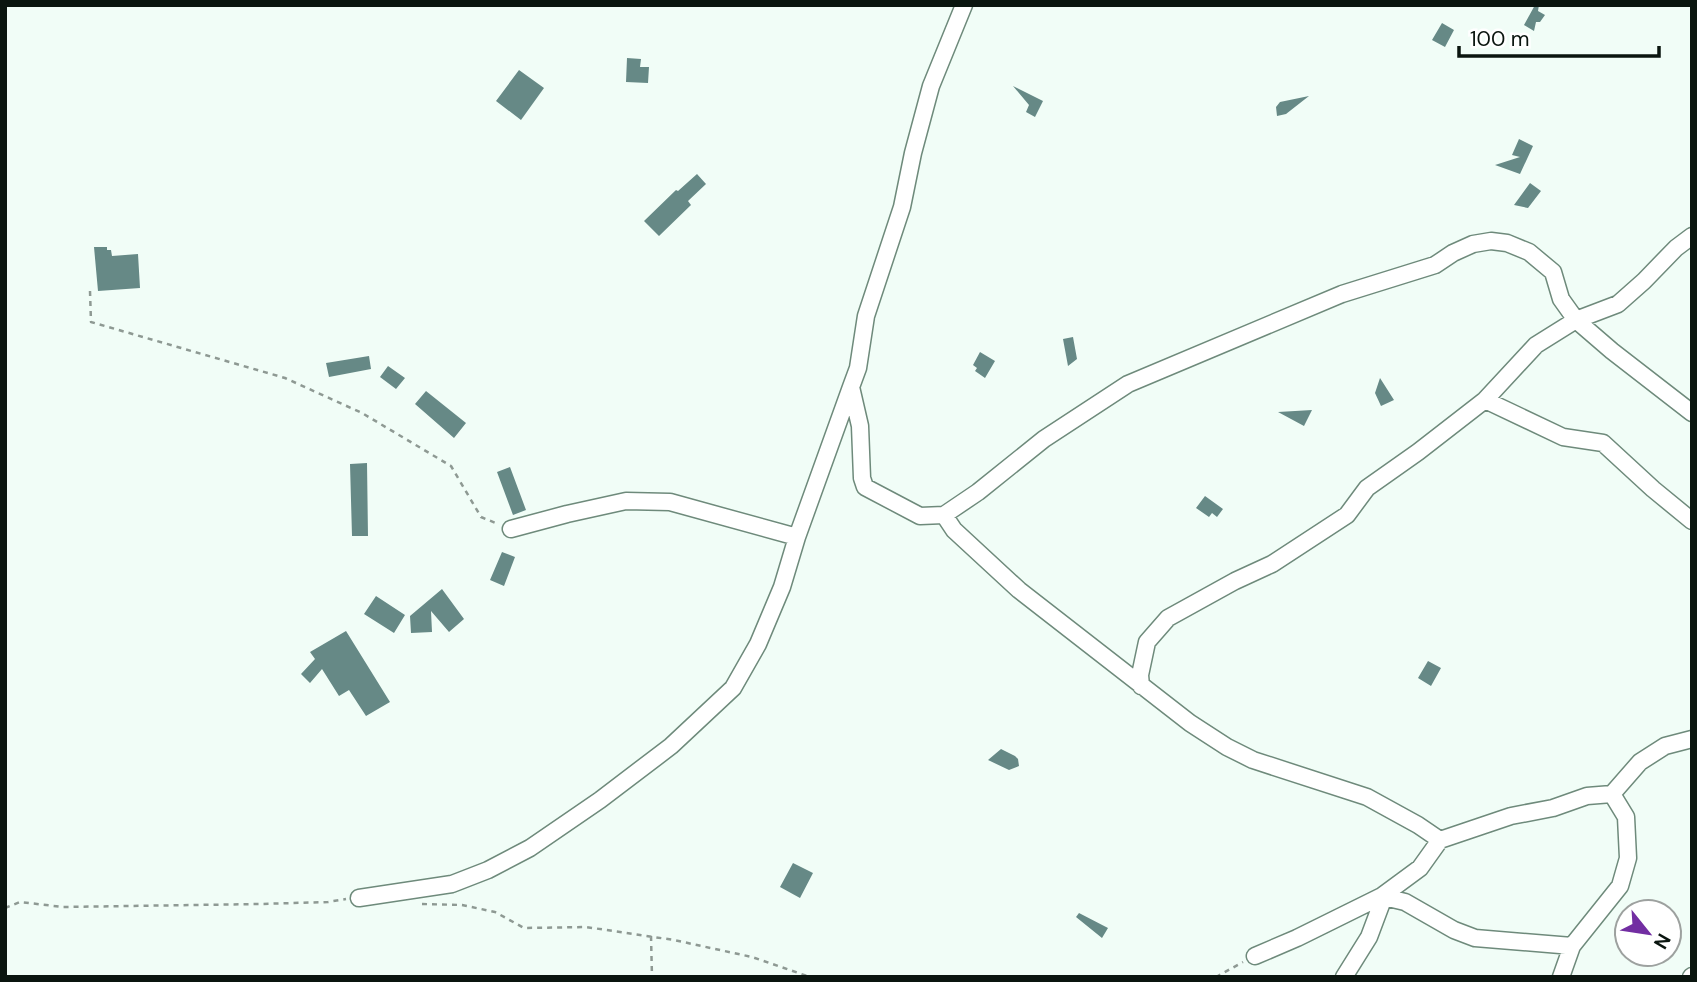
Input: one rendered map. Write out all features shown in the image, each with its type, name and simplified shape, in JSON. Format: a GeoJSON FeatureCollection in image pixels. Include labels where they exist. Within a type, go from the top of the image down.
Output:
{"type":"FeatureCollection","features":[{"type":"Feature","properties":{"kind":"street"},"geometry":{"type":"LineString","coordinates":[[359,898],[452,884],[488,870],[530,848],[600,800],[671,746],[733,688],[758,644],[782,587],[797,537],[858,368],[866,316],[902,207],[913,152],[931,86],[964,5]]}},
{"type":"Feature","properties":{"kind":"street"},"geometry":{"type":"LineString","coordinates":[[1141,686],[1140,675],[1147,642],[1168,618],[1272,564],[1347,514],[1367,488],[1485,400],[1536,345],[1577,320],[1618,304],[1692,236]]}},
{"type":"Feature","properties":{"kind":"street"},"geometry":{"type":"LineString","coordinates":[[851,387],[860,426],[862,478],[865,487],[920,516],[944,515],[978,492],[1044,439],[1128,384],[1342,294],[1435,265],[1473,244],[1491,241],[1507,243],[1529,252],[1553,272],[1561,299],[1577,320],[1692,413]]}},
{"type":"Feature","properties":{"kind":"street"},"geometry":{"type":"LineString","coordinates":[[1485,400],[1563,437],[1603,443],[1692,521]]}},
{"type":"Feature","properties":{"kind":"street"},"geometry":{"type":"LineString","coordinates":[[511,529],[626,501],[670,502],[797,537]]}},
{"type":"Feature","properties":{"kind":"street"},"geometry":{"type":"LineString","coordinates":[[944,515],[954,530],[1020,590],[1190,723],[1253,760],[1367,797],[1440,840]]}},
{"type":"Feature","properties":{"kind":"street"},"geometry":{"type":"LineString","coordinates":[[1255,956],[1382,896],[1420,868],[1440,840],[1511,816],[1553,808],[1587,796],[1612,794],[1640,762],[1665,746],[1692,739]]}},
{"type":"Feature","properties":{"kind":"street"},"geometry":{"type":"LineString","coordinates":[[1561,977],[1572,946],[1620,886],[1628,858],[1626,817],[1612,794]]}},
{"type":"Feature","properties":{"kind":"street"},"geometry":{"type":"LineString","coordinates":[[1344,977],[1369,937],[1384,897],[1405,902],[1454,930],[1475,938],[1572,946]]}},
{"type":"Feature","properties":{"kind":"path"},"geometry":{"type":"LineString","coordinates":[[90,290],[91,322],[285,379],[362,414],[451,466],[481,517],[511,529]]}},
{"type":"Feature","properties":{"kind":"path"},"geometry":{"type":"LineString","coordinates":[[5,908],[20,902],[63,906],[260,904],[328,902],[359,898]]}},
{"type":"Feature","properties":{"kind":"path"},"geometry":{"type":"LineString","coordinates":[[421,904],[462,905],[495,912],[524,928],[586,927],[674,940],[752,957],[810,977]]}},
{"type":"Feature","properties":{"kind":"path"},"geometry":{"type":"LineString","coordinates":[[651,936],[652,977]]}},
{"type":"Feature","properties":{"kind":"path"},"geometry":{"type":"LineString","coordinates":[[1216,977],[1255,956]]}},
{"type":"Feature","properties":{"kind":"building"},"geometry":{"type":"Polygon","coordinates":[[[1535,5],[1539,5],[1538,11],[1545,15],[1540,22],[1536,22],[1534,31],[1524,25],[1535,5]]]}},
{"type":"Feature","properties":{"kind":"building"},"geometry":{"type":"Polygon","coordinates":[[[1442,23],[1454,30],[1445,47],[1432,40],[1442,23]]]}},
{"type":"Feature","properties":{"kind":"building"},"geometry":{"type":"Polygon","coordinates":[[[627,58],[641,59],[640,67],[649,67],[648,83],[626,82],[627,58]]]}},
{"type":"Feature","properties":{"kind":"building"},"geometry":{"type":"Polygon","coordinates":[[[519,70],[544,88],[521,120],[496,101],[519,70]]]}},
{"type":"Feature","properties":{"kind":"building"},"geometry":{"type":"Polygon","coordinates":[[[1013,86],[1043,101],[1035,117],[1026,112],[1029,105],[1013,86]]]}},
{"type":"Feature","properties":{"kind":"building"},"geometry":{"type":"Polygon","coordinates":[[[1309,96],[1286,114],[1277,116],[1276,107],[1280,102],[1309,96]]]}},
{"type":"Feature","properties":{"kind":"building"},"geometry":{"type":"Polygon","coordinates":[[[1519,139],[1533,146],[1520,174],[1495,165],[1520,157],[1512,155],[1519,139]]]}},
{"type":"Feature","properties":{"kind":"building"},"geometry":{"type":"Polygon","coordinates":[[[697,174],[706,184],[688,201],[691,205],[659,236],[644,221],[697,174]]]}},
{"type":"Feature","properties":{"kind":"building"},"geometry":{"type":"Polygon","coordinates":[[[1530,183],[1541,191],[1528,208],[1514,205],[1530,183]]]}},
{"type":"Feature","properties":{"kind":"building"},"geometry":{"type":"Polygon","coordinates":[[[94,247],[107,247],[112,256],[138,254],[140,288],[98,291],[94,247]]]}},
{"type":"Feature","properties":{"kind":"building"},"geometry":{"type":"Polygon","coordinates":[[[1073,337],[1077,359],[1068,366],[1063,339],[1073,337]]]}},
{"type":"Feature","properties":{"kind":"building"},"geometry":{"type":"Polygon","coordinates":[[[980,352],[995,361],[985,378],[975,371],[977,368],[973,365],[980,352]]]}},
{"type":"Feature","properties":{"kind":"building"},"geometry":{"type":"Polygon","coordinates":[[[369,356],[371,369],[329,377],[326,363],[369,356]]]}},
{"type":"Feature","properties":{"kind":"building"},"geometry":{"type":"Polygon","coordinates":[[[388,366],[405,378],[396,389],[380,377],[388,366]]]}},
{"type":"Feature","properties":{"kind":"building"},"geometry":{"type":"Polygon","coordinates":[[[1380,378],[1394,400],[1381,406],[1375,393],[1380,378]]]}},
{"type":"Feature","properties":{"kind":"building"},"geometry":{"type":"Polygon","coordinates":[[[426,391],[466,423],[454,438],[415,404],[426,391]]]}},
{"type":"Feature","properties":{"kind":"building"},"geometry":{"type":"Polygon","coordinates":[[[1312,410],[1304,426],[1278,412],[1312,410]]]}},
{"type":"Feature","properties":{"kind":"building"},"geometry":{"type":"Polygon","coordinates":[[[367,463],[368,536],[352,536],[350,464],[367,463]]]}},
{"type":"Feature","properties":{"kind":"building"},"geometry":{"type":"Polygon","coordinates":[[[510,467],[526,510],[513,515],[497,472],[510,467]]]}},
{"type":"Feature","properties":{"kind":"building"},"geometry":{"type":"Polygon","coordinates":[[[1205,496],[1223,509],[1217,517],[1212,513],[1209,517],[1196,508],[1205,496]]]}},
{"type":"Feature","properties":{"kind":"building"},"geometry":{"type":"Polygon","coordinates":[[[502,552],[515,557],[504,586],[490,580],[502,552]]]}},
{"type":"Feature","properties":{"kind":"building"},"geometry":{"type":"Polygon","coordinates":[[[442,589],[464,619],[449,632],[431,611],[432,632],[411,633],[410,616],[442,589]]]}},
{"type":"Feature","properties":{"kind":"building"},"geometry":{"type":"Polygon","coordinates":[[[376,596],[405,615],[394,633],[364,614],[376,596]]]}},
{"type":"Feature","properties":{"kind":"building"},"geometry":{"type":"Polygon","coordinates":[[[346,631],[390,702],[366,716],[349,690],[339,696],[322,669],[310,683],[301,674],[315,659],[310,652],[346,631]]]}},
{"type":"Feature","properties":{"kind":"building"},"geometry":{"type":"Polygon","coordinates":[[[1428,661],[1441,668],[1431,686],[1418,678],[1428,661]]]}},
{"type":"Feature","properties":{"kind":"building"},"geometry":{"type":"Polygon","coordinates":[[[1001,749],[1015,756],[1019,766],[1009,770],[988,760],[1001,749]]]}},
{"type":"Feature","properties":{"kind":"building"},"geometry":{"type":"Polygon","coordinates":[[[793,863],[813,873],[800,898],[780,887],[793,863]]]}},
{"type":"Feature","properties":{"kind":"building"},"geometry":{"type":"Polygon","coordinates":[[[1079,913],[1108,928],[1102,938],[1076,917],[1079,913]]]}}]}
